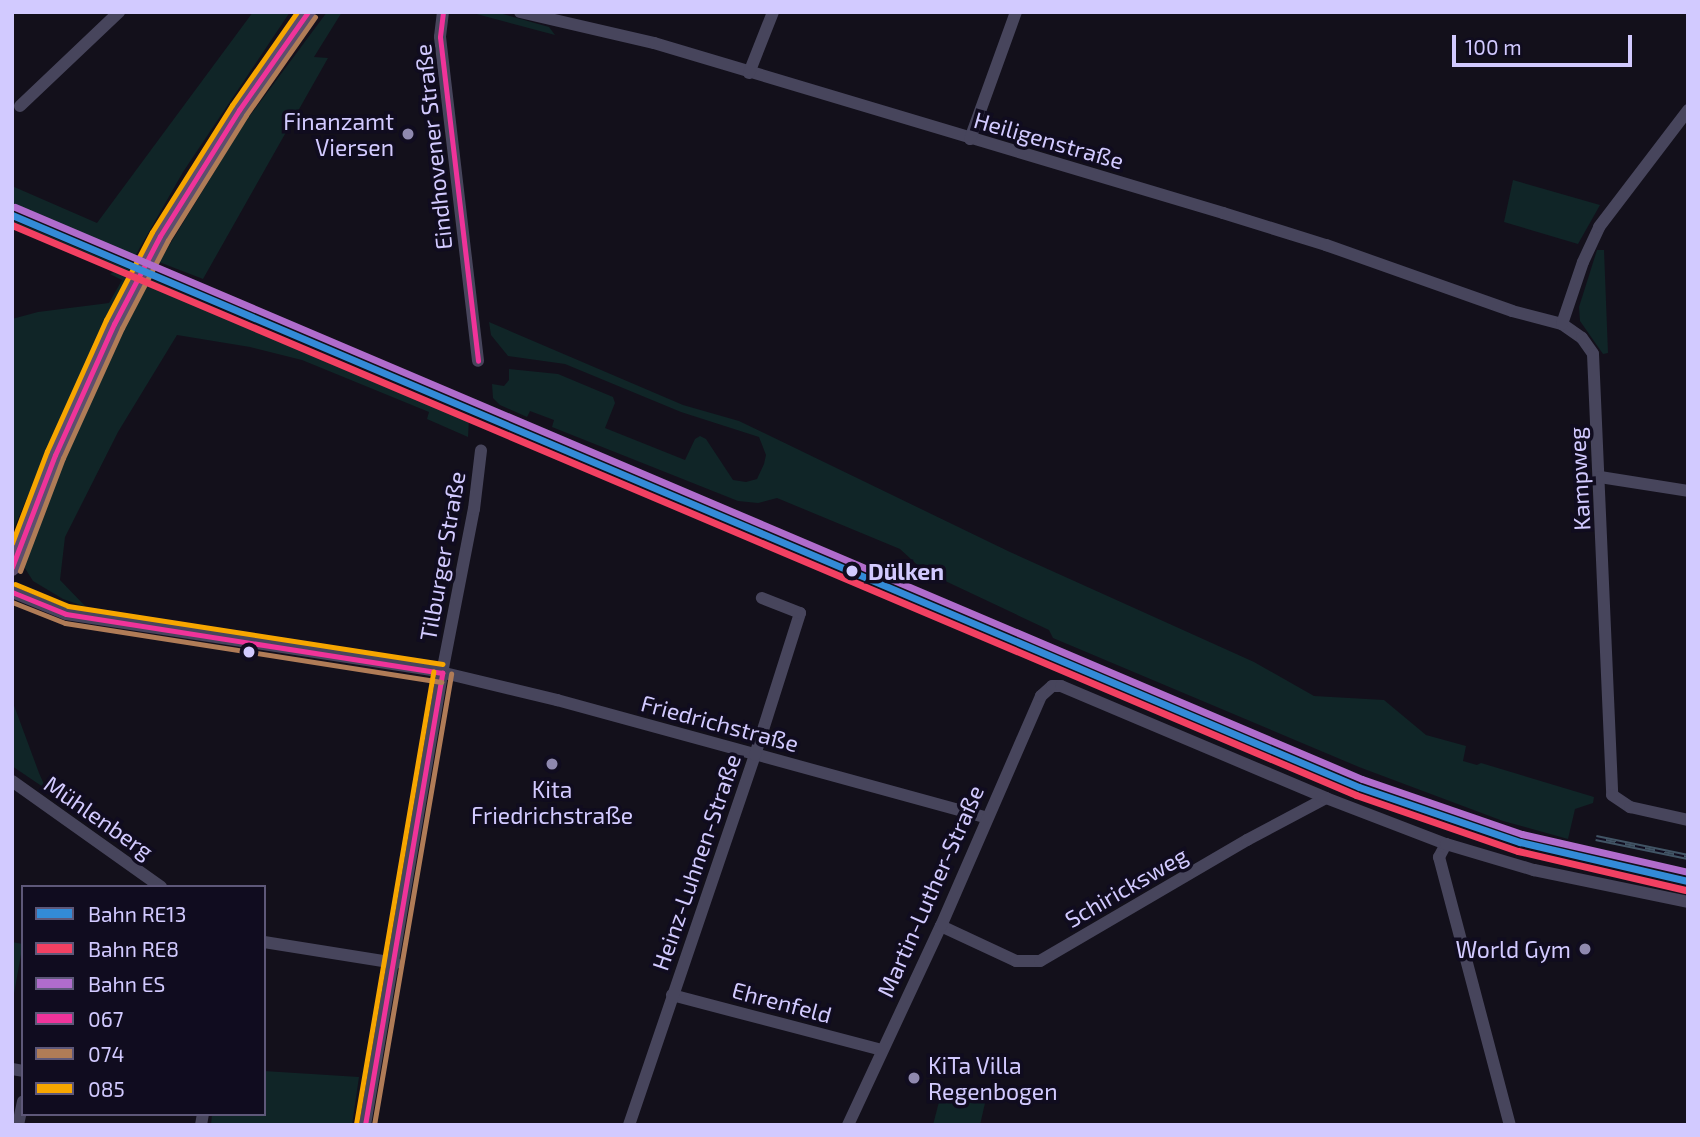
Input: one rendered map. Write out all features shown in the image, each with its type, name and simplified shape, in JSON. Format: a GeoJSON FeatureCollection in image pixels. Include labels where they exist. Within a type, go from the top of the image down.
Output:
{"type":"FeatureCollection","features":[{"type":"Feature","properties":{"kind":"main road"},"geometry":{"type":"LineString","coordinates":[[12,568],[60,443],[114,324],[154,247],[239,110],[308,12]]}},
{"type":"Feature","properties":{"kind":"street"},"geometry":{"type":"LineString","coordinates":[[20,106],[119,12]]}},
{"type":"Feature","properties":{"kind":"street","name":"Eindhovener Straße"},"geometry":{"type":"LineString","coordinates":[[443,12],[440,37],[478,361]]}},
{"type":"Feature","properties":{"kind":"street","name":"Heiligenstraße"},"geometry":{"type":"LineString","coordinates":[[520,12],[654,43],[1294,235],[1512,311],[1562,324]]}},
{"type":"Feature","properties":{"kind":"street"},"geometry":{"type":"LineString","coordinates":[[749,73],[773,12]]}},
{"type":"Feature","properties":{"kind":"street"},"geometry":{"type":"LineString","coordinates":[[970,139],[1016,12]]}},
{"type":"Feature","properties":{"kind":"street"},"geometry":{"type":"LineString","coordinates":[[1562,324],[1583,262],[1599,227],[1681,129],[1688,110]]}},
{"type":"Feature","properties":{"kind":"street","name":"Kampweg"},"geometry":{"type":"LineString","coordinates":[[1562,324],[1582,338],[1593,354],[1612,795],[1630,807],[1688,820]]}},
{"type":"Feature","properties":{"kind":"street","name":"Tilburger Straße"},"geometry":{"type":"LineString","coordinates":[[365,1125],[395,963],[442,673],[474,509],[481,450]]}},
{"type":"Feature","properties":{"kind":"street"},"geometry":{"type":"LineString","coordinates":[[1600,477],[1688,491]]}},
{"type":"Feature","properties":{"kind":"street","name":"Friedrichstraße"},"geometry":{"type":"LineString","coordinates":[[12,592],[65,614],[442,673],[557,700],[986,817]]}},
{"type":"Feature","properties":{"kind":"street","name":"Heinz-Luhnen-Straße"},"geometry":{"type":"LineString","coordinates":[[629,1125],[755,755],[800,613],[762,598]]}},
{"type":"Feature","properties":{"kind":"street","name":"Martin-Luther-Straße"},"geometry":{"type":"LineString","coordinates":[[848,1125],[941,926],[986,817],[1047,688],[1061,686],[1326,798]]}},
{"type":"Feature","properties":{"kind":"street","name":"Mühlenberg"},"geometry":{"type":"LineString","coordinates":[[12,781],[158,885]]}},
{"type":"Feature","properties":{"kind":"street"},"geometry":{"type":"LineString","coordinates":[[1326,798],[1446,844],[1534,870],[1688,902]]}},
{"type":"Feature","properties":{"kind":"street","name":"Schiricksweg"},"geometry":{"type":"LineString","coordinates":[[941,926],[1016,961],[1040,961],[1247,840],[1326,798]]}},
{"type":"Feature","properties":{"kind":"street"},"geometry":{"type":"LineString","coordinates":[[1446,844],[1439,856],[1510,1125]]}},
{"type":"Feature","properties":{"kind":"street"},"geometry":{"type":"LineString","coordinates":[[266,942],[395,963]]}},
{"type":"Feature","properties":{"kind":"street","name":"Ehrenfeld"},"geometry":{"type":"LineString","coordinates":[[672,995],[881,1050]]}},
{"type":"Feature","properties":{"kind":"green space"},"geometry":{"type":"Polygon","coordinates":[[[253,12],[290,12],[183,172],[134,258],[12,208],[12,186],[97,223],[253,12]]]}},
{"type":"Feature","properties":{"kind":"green space"},"geometry":{"type":"Polygon","coordinates":[[[327,12],[342,12],[314,57],[328,58],[203,279],[159,262],[243,125],[327,12]]]}},
{"type":"Feature","properties":{"kind":"green space"},"geometry":{"type":"Polygon","coordinates":[[[469,12],[496,12],[549,27],[555,35],[469,12]]]}},
{"type":"Feature","properties":{"kind":"green space"},"geometry":{"type":"Polygon","coordinates":[[[1513,180],[1600,205],[1578,244],[1504,222],[1513,180]]]}},
{"type":"Feature","properties":{"kind":"green space"},"geometry":{"type":"Polygon","coordinates":[[[12,220],[133,271],[55,432],[12,533],[12,319],[38,312],[109,303],[122,280],[110,274],[117,270],[12,226],[12,220]]]}},
{"type":"Feature","properties":{"kind":"green space"},"geometry":{"type":"Polygon","coordinates":[[[1597,250],[1604,250],[1608,353],[1603,354],[1580,321],[1579,307],[1597,250]]]}},
{"type":"Feature","properties":{"kind":"green space"},"geometry":{"type":"Polygon","coordinates":[[[146,277],[469,419],[468,437],[427,419],[429,412],[302,360],[250,347],[177,335],[118,432],[65,537],[60,580],[86,607],[63,599],[33,581],[23,565],[22,556],[64,448],[116,331],[146,277]]]}},
{"type":"Feature","properties":{"kind":"green space"},"geometry":{"type":"Polygon","coordinates":[[[489,322],[683,405],[739,421],[1010,552],[1254,662],[1314,696],[1384,700],[1426,735],[1466,746],[1463,761],[1477,765],[1481,763],[1594,797],[1593,803],[1575,809],[1568,839],[1503,821],[1359,767],[1053,638],[1049,630],[924,571],[900,549],[777,498],[758,503],[738,501],[552,427],[554,420],[530,411],[527,417],[500,405],[493,398],[492,384],[504,386],[509,380],[509,369],[558,374],[613,397],[615,403],[605,428],[685,460],[695,439],[700,436],[706,439],[733,480],[746,482],[757,479],[766,455],[759,437],[681,412],[565,364],[508,356],[491,335],[489,322]]]}},
{"type":"Feature","properties":{"kind":"green space"},"geometry":{"type":"Polygon","coordinates":[[[12,700],[39,773],[46,789],[12,766],[12,700]]]}},
{"type":"Feature","properties":{"kind":"green space"},"geometry":{"type":"Polygon","coordinates":[[[12,942],[21,944],[12,998],[12,942]]]}},
{"type":"Feature","properties":{"kind":"green space"},"geometry":{"type":"Polygon","coordinates":[[[266,1071],[359,1077],[352,1125],[211,1125],[212,1116],[266,1116],[266,1071]]]}},
{"type":"Feature","properties":{"kind":"green space"},"geometry":{"type":"Polygon","coordinates":[[[941,1094],[985,1103],[980,1125],[933,1125],[941,1094]]]}},
{"type":"Feature","properties":{"kind":"railway"},"geometry":{"type":"LineString","coordinates":[[1596,838],[1688,857]]}},
{"type":"Feature","properties":{"kind":"rail line","name":"ES"},"geometry":{"type":"LineString","coordinates":[[15,207],[1362,779],[1522,834],[1688,872]]}},
{"type":"Feature","properties":{"kind":"rail line","name":"RE13"},"geometry":{"type":"LineString","coordinates":[[12,215],[1359,787],[1520,842],[1688,881]]}},
{"type":"Feature","properties":{"kind":"rail line","name":"RE8"},"geometry":{"type":"LineString","coordinates":[[12,225],[1356,795],[1518,851],[1686,890]]}},
{"type":"Feature","properties":{"kind":"transit line","name":"085"},"geometry":{"type":"LineString","coordinates":[[12,543],[47,451],[106,320],[152,232],[232,105],[297,12]]}},
{"type":"Feature","properties":{"kind":"transit line","name":"067"},"geometry":{"type":"LineString","coordinates":[[12,567],[55,455],[114,324],[160,236],[239,110],[308,12]]}},
{"type":"Feature","properties":{"kind":"transit line","name":"067"},"geometry":{"type":"LineString","coordinates":[[443,12],[440,37],[478,361]]}},
{"type":"Feature","properties":{"kind":"transit line","name":"074"},"geometry":{"type":"LineString","coordinates":[[20,571],[63,458],[122,328],[168,240],[246,115],[315,17]]}},
{"type":"Feature","properties":{"kind":"transit line","name":"085"},"geometry":{"type":"LineString","coordinates":[[15,584],[68,606],[443,664]]}},
{"type":"Feature","properties":{"kind":"transit line","name":"067"},"geometry":{"type":"LineString","coordinates":[[12,592],[66,614],[442,673]]}},
{"type":"Feature","properties":{"kind":"transit line","name":"074"},"geometry":{"type":"LineString","coordinates":[[12,602],[65,623],[441,682]]}},
{"type":"Feature","properties":{"kind":"transit line","name":"085"},"geometry":{"type":"LineString","coordinates":[[356,1124],[433,672]]}},
{"type":"Feature","properties":{"kind":"transit line","name":"067"},"geometry":{"type":"LineString","coordinates":[[365,1125],[442,673]]}},
{"type":"Feature","properties":{"kind":"transit line","name":"074"},"geometry":{"type":"LineString","coordinates":[[374,1125],[451,674]]}},
{"type":"Feature","properties":{"kind":"place","name":"Finanzamt Viersen"},"geometry":{"type":"Point","coordinates":[408,134]}},
{"type":"Feature","properties":{"kind":"place","name":"Dülken"},"geometry":{"type":"Point","coordinates":[852,571]}},
{"type":"Feature","properties":{"kind":"place","name":"Kita Friedrichstraße"},"geometry":{"type":"Point","coordinates":[552,764]}},
{"type":"Feature","properties":{"kind":"place","name":"World Gym"},"geometry":{"type":"Point","coordinates":[1585,949]}},
{"type":"Feature","properties":{"kind":"place","name":"KiTa Villa Regenbogen"},"geometry":{"type":"Point","coordinates":[914,1078]}}]}
